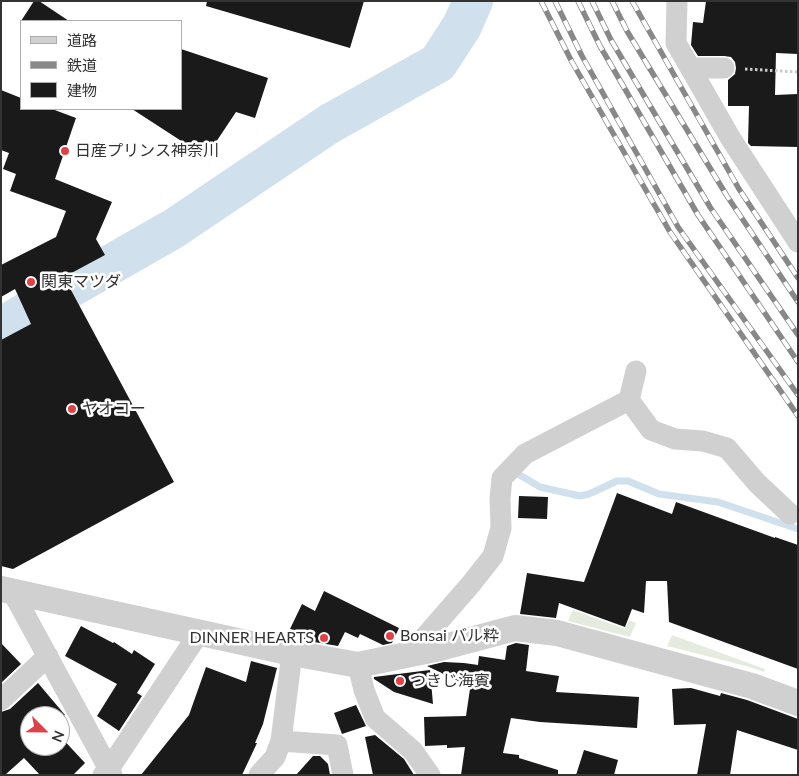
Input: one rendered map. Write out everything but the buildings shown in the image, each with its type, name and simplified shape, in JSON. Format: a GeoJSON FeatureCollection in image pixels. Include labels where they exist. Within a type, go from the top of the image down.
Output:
{"type":"FeatureCollection","features":[{"type":"Feature","properties":{"kind":"street"},"geometry":{"type":"LineString","coordinates":[[677,1],[676,43],[731,139],[798,242]]}},
{"type":"Feature","properties":{"kind":"street"},"geometry":{"type":"LineString","coordinates":[[690,68],[724,68]]}},
{"type":"Feature","properties":{"kind":"street"},"geometry":{"type":"LineString","coordinates":[[410,654],[471,584],[492,556],[501,528],[500,499],[502,478],[525,454],[628,400],[636,371]]}},
{"type":"Feature","properties":{"kind":"street"},"geometry":{"type":"LineString","coordinates":[[628,400],[651,430],[675,439],[703,441],[727,448],[757,483],[790,514]]}},
{"type":"Feature","properties":{"kind":"street"},"geometry":{"type":"LineString","coordinates":[[6,590],[292,654],[358,665],[440,648],[514,628],[557,633],[752,686],[798,703]]}},
{"type":"Feature","properties":{"kind":"street"},"geometry":{"type":"LineString","coordinates":[[6,590],[48,656],[108,773],[199,633]]}},
{"type":"Feature","properties":{"kind":"street"},"geometry":{"type":"LineString","coordinates":[[259,775],[275,757],[281,742],[292,654]]}},
{"type":"Feature","properties":{"kind":"street"},"geometry":{"type":"LineString","coordinates":[[1,700],[48,656]]}},
{"type":"Feature","properties":{"kind":"street"},"geometry":{"type":"LineString","coordinates":[[358,665],[364,690],[375,718],[413,751],[430,775]]}},
{"type":"Feature","properties":{"kind":"street"},"geometry":{"type":"LineString","coordinates":[[281,742],[337,746],[342,775]]}},
{"type":"Feature","properties":{"kind":"path"},"geometry":{"type":"LineString","coordinates":[[769,71],[798,72]]}},
{"type":"Feature","properties":{"kind":"shaded area"},"geometry":{"type":"Polygon","coordinates":[[[573,610],[625,629],[629,620],[636,623],[630,637],[568,621],[573,610]]]}},
{"type":"Feature","properties":{"kind":"shaded area"},"geometry":{"type":"Polygon","coordinates":[[[672,635],[765,669],[764,672],[667,646],[672,635]]]}},
{"type":"Feature","properties":{"kind":"waterway"},"geometry":{"type":"LineString","coordinates":[[1,327],[173,229],[329,124],[438,63],[462,26],[473,1]]}},
{"type":"Feature","properties":{"kind":"waterway"},"geometry":{"type":"LineString","coordinates":[[518,474],[540,487],[580,496],[589,494],[617,481],[628,481],[659,494],[718,502],[798,529]]}},
{"type":"Feature","properties":{"kind":"railway"},"geometry":{"type":"LineString","coordinates":[[541,1],[572,62],[670,232],[798,416]]}},
{"type":"Feature","properties":{"kind":"railway"},"geometry":{"type":"LineString","coordinates":[[555,1],[582,56],[678,227],[798,395]]}},
{"type":"Feature","properties":{"kind":"railway"},"geometry":{"type":"LineString","coordinates":[[578,1],[600,46],[698,215],[798,362]]}},
{"type":"Feature","properties":{"kind":"railway"},"geometry":{"type":"LineString","coordinates":[[592,1],[611,40],[710,207],[798,335]]}},
{"type":"Feature","properties":{"kind":"railway"},"geometry":{"type":"LineString","coordinates":[[612,1],[627,31],[727,196],[798,302]]}},
{"type":"Feature","properties":{"kind":"railway"},"geometry":{"type":"LineString","coordinates":[[632,1],[739,189],[798,278]]}},
{"type":"Feature","properties":{"kind":"place","name":"日産プリンス神奈川"},"geometry":{"type":"Point","coordinates":[65,151]}},
{"type":"Feature","properties":{"kind":"place","name":"関東マツダ"},"geometry":{"type":"Point","coordinates":[31,282]}},
{"type":"Feature","properties":{"kind":"place","name":"ヤオコー"},"geometry":{"type":"Point","coordinates":[72,409]}},
{"type":"Feature","properties":{"kind":"place","name":"Bonsai バル粋"},"geometry":{"type":"Point","coordinates":[390,636]}},
{"type":"Feature","properties":{"kind":"place","name":"DINNER HEARTS"},"geometry":{"type":"Point","coordinates":[324,638]}},
{"type":"Feature","properties":{"kind":"place","name":"つきじ海賓"},"geometry":{"type":"Point","coordinates":[400,681]}}]}
